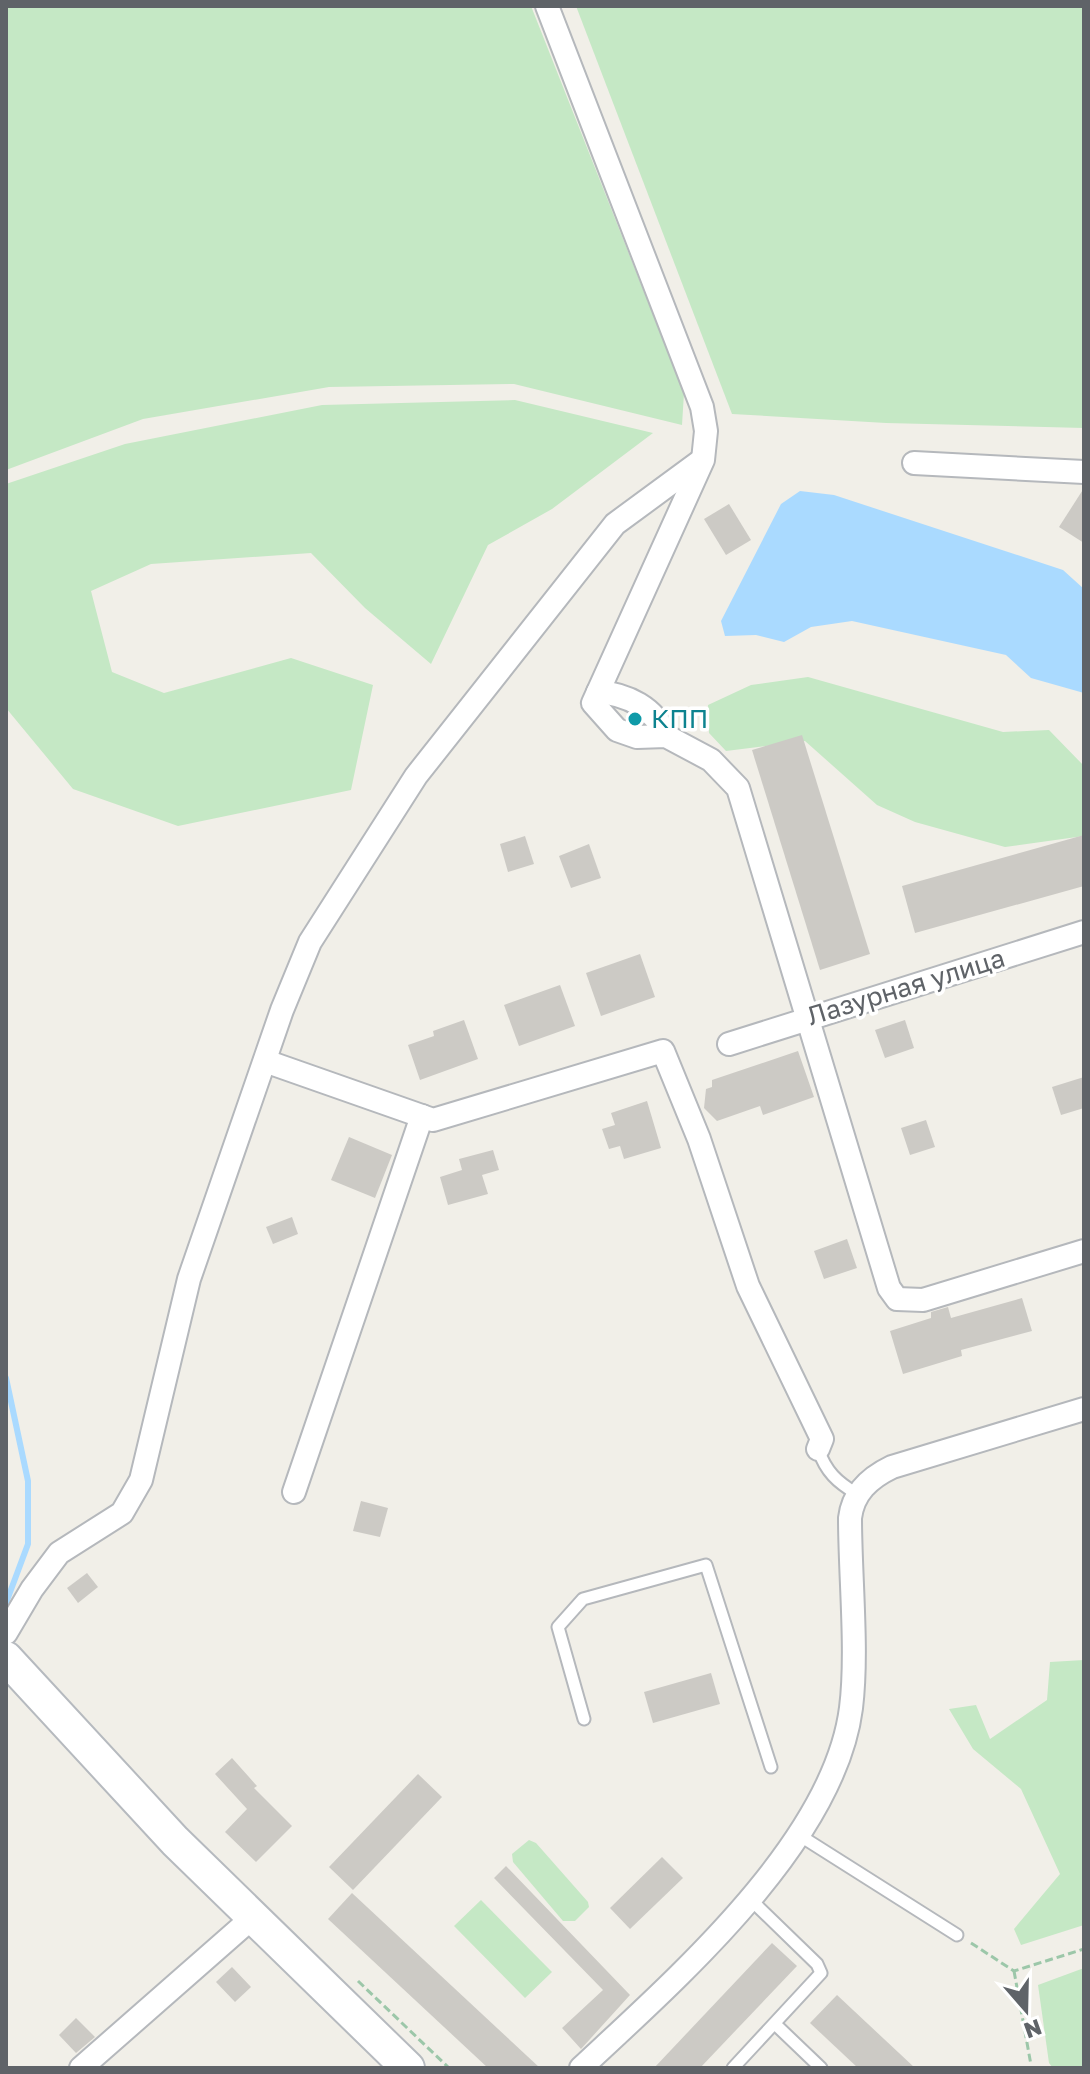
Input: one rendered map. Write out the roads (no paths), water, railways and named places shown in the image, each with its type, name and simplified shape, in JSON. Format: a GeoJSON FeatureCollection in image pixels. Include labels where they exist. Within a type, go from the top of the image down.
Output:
{"type":"FeatureCollection","features":[{"type":"Feature","properties":{"kind":"street"},"geometry":{"type":"LineString","coordinates":[[547,6],[702,407],[706,431],[703,460],[595,697]]}},
{"type":"Feature","properties":{"kind":"street"},"geometry":{"type":"LineString","coordinates":[[6,1633],[32,1589],[59,1553],[122,1513],[141,1480],[189,1279],[310,942],[416,776],[615,524],[703,460]]}},
{"type":"Feature","properties":{"kind":"street"},"geometry":{"type":"LineString","coordinates":[[914,463],[1084,472]]}},
{"type":"Feature","properties":{"kind":"street"},"geometry":{"type":"LineString","coordinates":[[595,697],[637,703],[657,719],[666,736]]}},
{"type":"Feature","properties":{"kind":"street"},"geometry":{"type":"LineString","coordinates":[[595,697],[617,730],[637,737],[666,736],[711,760],[738,788],[810,1016],[889,1288],[897,1299],[923,1300],[1084,1251]]}},
{"type":"Feature","properties":{"kind":"street","name":"Лазурная улица"},"geometry":{"type":"LineString","coordinates":[[729,1044],[1084,932]]}},
{"type":"Feature","properties":{"kind":"street"},"geometry":{"type":"LineString","coordinates":[[265,1061],[433,1120],[663,1051],[699,1139],[748,1286],[822,1439],[818,1449]]}},
{"type":"Feature","properties":{"kind":"street"},"geometry":{"type":"LineString","coordinates":[[294,1492],[422,1116]]}},
{"type":"Feature","properties":{"kind":"street"},"geometry":{"type":"LineString","coordinates":[[581,2068],[687,1967],[748,1897],[799,1835],[831,1775],[851,1709],[850,1518],[857,1494],[874,1477],[892,1467],[1084,1409]]}},
{"type":"Feature","properties":{"kind":"street"},"geometry":{"type":"LineString","coordinates":[[6,1658],[100,1763],[252,1918],[408,2068]]}},
{"type":"Feature","properties":{"kind":"street"},"geometry":{"type":"LineString","coordinates":[[81,2068],[252,1918]]}},
{"type":"Feature","properties":{"kind":"lane"},"geometry":{"type":"LineString","coordinates":[[818,1449],[825,1467],[837,1483],[857,1494]]}},
{"type":"Feature","properties":{"kind":"lane"},"geometry":{"type":"LineString","coordinates":[[584,1719],[558,1627],[583,1599],[706,1565],[771,1767]]}},
{"type":"Feature","properties":{"kind":"lane"},"geometry":{"type":"LineString","coordinates":[[799,1835],[957,1935]]}},
{"type":"Feature","properties":{"kind":"lane"},"geometry":{"type":"LineString","coordinates":[[733,2068],[821,1973],[817,1964],[748,1897]]}},
{"type":"Feature","properties":{"kind":"lane"},"geometry":{"type":"LineString","coordinates":[[775,2024],[821,2068]]}},
{"type":"Feature","properties":{"kind":"water"},"geometry":{"type":"Polygon","coordinates":[[[800,491],[834,495],[1063,570],[1084,589],[1084,693],[1031,678],[1006,655],[852,621],[811,627],[784,642],[756,635],[725,636],[721,621],[781,504],[800,491]]]}},
{"type":"Feature","properties":{"kind":"waterway"},"geometry":{"type":"LineString","coordinates":[[6,1378],[28,1481],[28,1544],[6,1603]]}},
{"type":"Feature","properties":{"kind":"place","name":"КПП"},"geometry":{"type":"Point","coordinates":[635,719]}}]}
